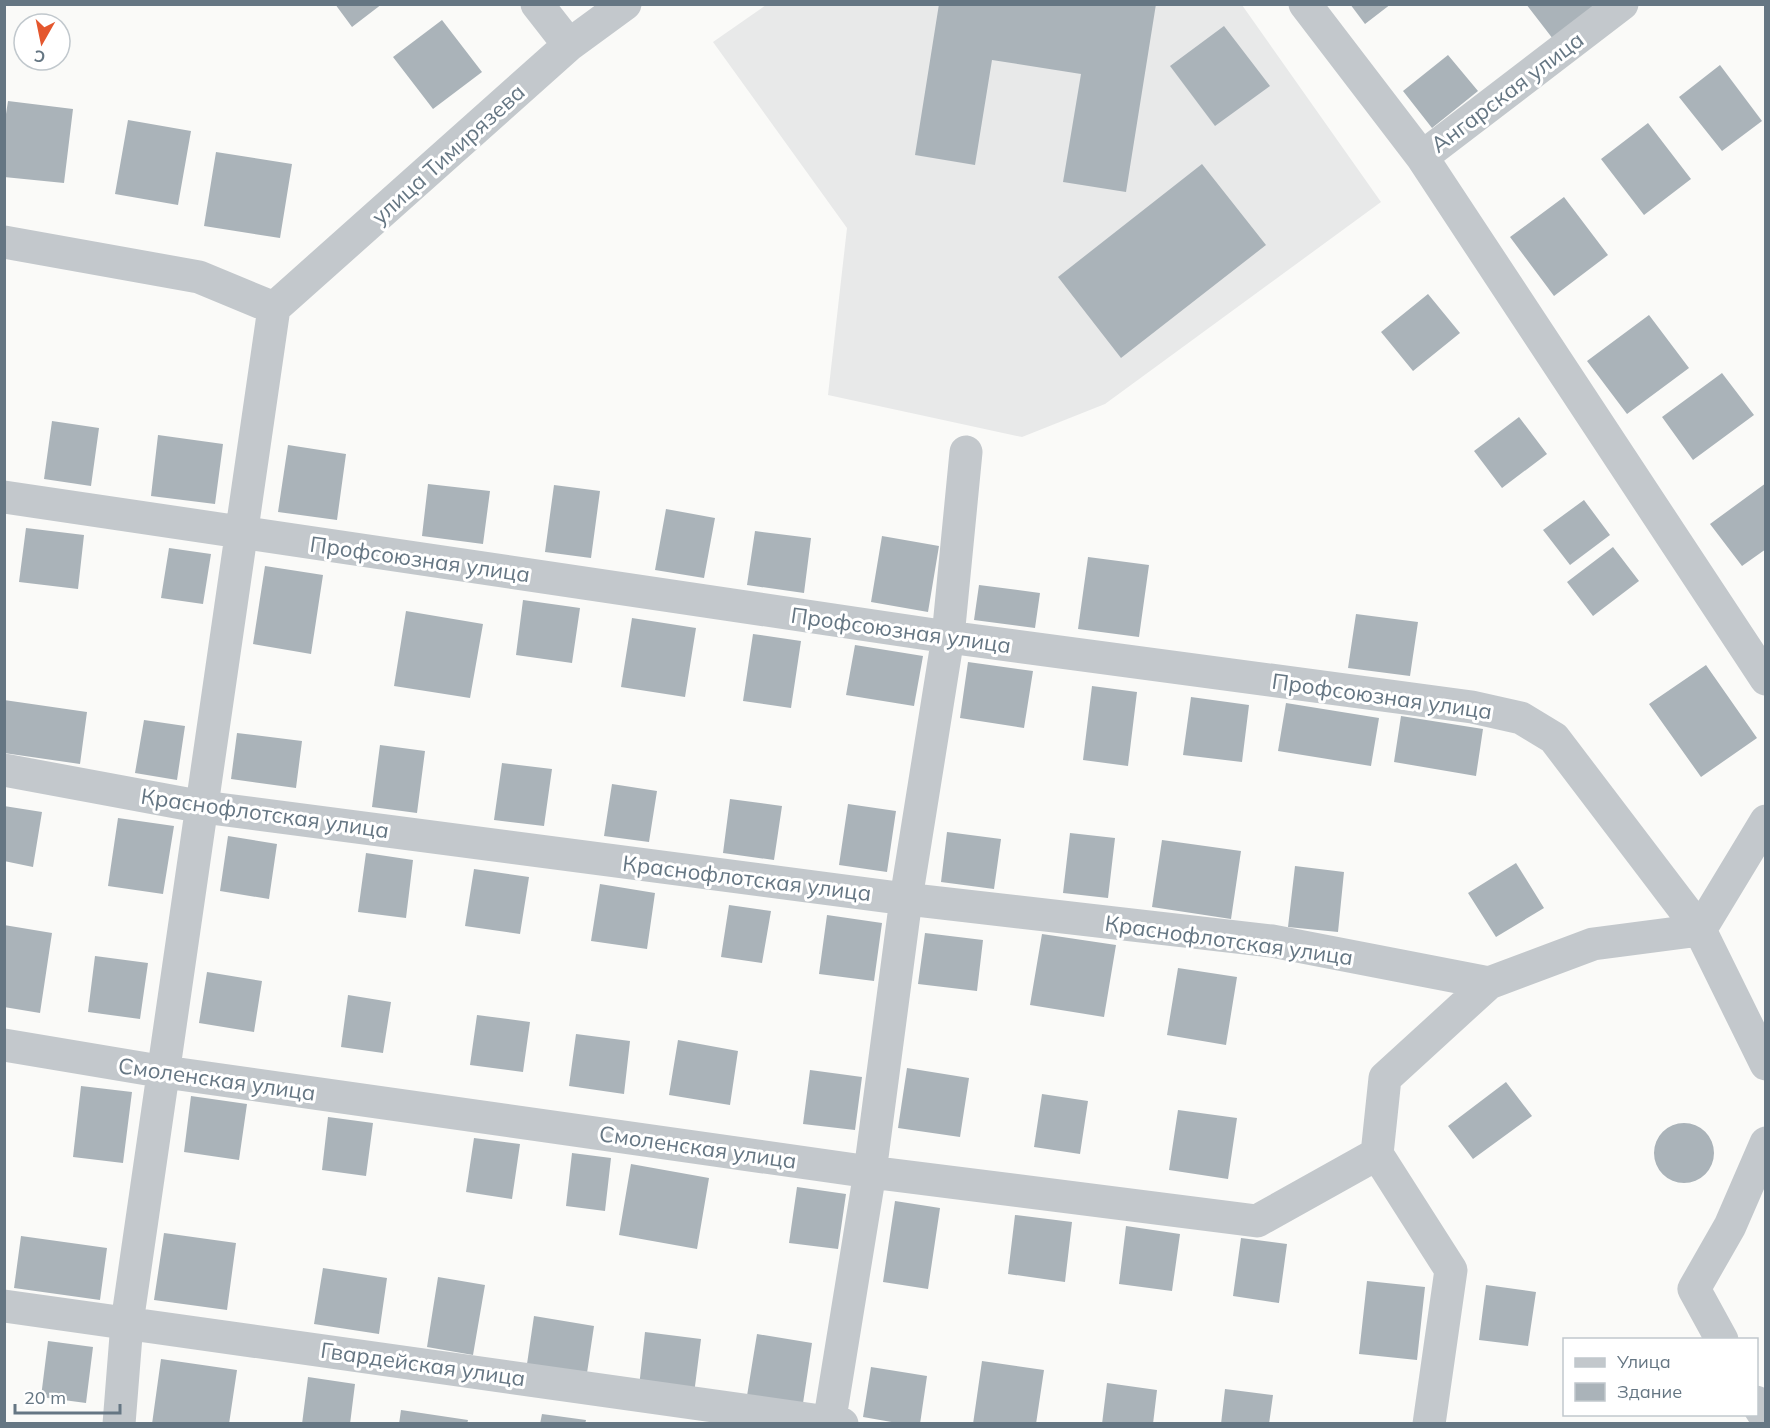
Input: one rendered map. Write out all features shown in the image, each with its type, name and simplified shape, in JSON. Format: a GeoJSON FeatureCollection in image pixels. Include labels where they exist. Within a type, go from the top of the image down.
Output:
{"type":"FeatureCollection","features":[{"type":"Feature","properties":{"kind":"street"},"geometry":{"type":"LineString","coordinates":[[537,4],[569,45]]}},
{"type":"Feature","properties":{"kind":"street","name":"улица Тимирязева"},"geometry":{"type":"LineString","coordinates":[[274,308],[569,45],[625,4]]}},
{"type":"Feature","properties":{"kind":"street"},"geometry":{"type":"LineString","coordinates":[[1305,4],[1422,157],[1766,679]]}},
{"type":"Feature","properties":{"kind":"street","name":"Ангарская улица"},"geometry":{"type":"LineString","coordinates":[[1422,157],[1622,4]]}},
{"type":"Feature","properties":{"kind":"street"},"geometry":{"type":"LineString","coordinates":[[4,242],[199,277],[274,308],[127,1323],[118,1424]]}},
{"type":"Feature","properties":{"kind":"street"},"geometry":{"type":"LineString","coordinates":[[833,1423],[870,1172],[906,899],[948,637],[966,452]]}},
{"type":"Feature","properties":{"kind":"street","name":"Профсоюзная улица"},"geometry":{"type":"LineString","coordinates":[[4,497],[948,637],[1472,707],[1521,718],[1554,738],[1700,930],[1766,1064]]}},
{"type":"Feature","properties":{"kind":"street","name":"Краснофлотская улица"},"geometry":{"type":"LineString","coordinates":[[4,770],[203,807],[906,899],[1272,941],[1490,983]]}},
{"type":"Feature","properties":{"kind":"street"},"geometry":{"type":"LineString","coordinates":[[1429,1424],[1452,1270],[1377,1154],[1385,1078],[1490,983],[1593,944],[1700,930],[1766,821]]}},
{"type":"Feature","properties":{"kind":"street","name":"Смоленская улица"},"geometry":{"type":"LineString","coordinates":[[4,1045],[165,1072],[870,1172],[1257,1221],[1377,1154]]}},
{"type":"Feature","properties":{"kind":"street"},"geometry":{"type":"LineString","coordinates":[[1721,1338],[1694,1289],[1730,1226],[1766,1143]]}},
{"type":"Feature","properties":{"kind":"street","name":"Гвардейская улица"},"geometry":{"type":"LineString","coordinates":[[4,1306],[833,1423]]}},
{"type":"Feature","properties":{"kind":"street"},"geometry":{"type":"LineString","coordinates":[[1758,1405],[1766,1418]]}},
{"type":"Feature","properties":{"kind":"shaded area"},"geometry":{"type":"Polygon","coordinates":[[[766,5],[1242,5],[1381,202],[1105,404],[1022,437],[828,395],[847,228],[713,42],[766,5]]]}},
{"type":"Feature","properties":{"kind":"building"},"geometry":{"type":"Polygon","coordinates":[[[335,4],[382,4],[352,27],[335,4]]]}},
{"type":"Feature","properties":{"kind":"building"},"geometry":{"type":"Polygon","coordinates":[[[939,4],[1156,4],[1126,192],[1063,182],[1081,74],[992,60],[975,165],[915,155],[939,4]]]}},
{"type":"Feature","properties":{"kind":"building"},"geometry":{"type":"Polygon","coordinates":[[[1350,4],[1391,4],[1365,24],[1350,4]]]}},
{"type":"Feature","properties":{"kind":"building"},"geometry":{"type":"Polygon","coordinates":[[[1526,4],[1597,4],[1553,39],[1526,4]]]}},
{"type":"Feature","properties":{"kind":"building"},"geometry":{"type":"Polygon","coordinates":[[[442,20],[482,72],[433,109],[393,57],[442,20]]]}},
{"type":"Feature","properties":{"kind":"building"},"geometry":{"type":"Polygon","coordinates":[[[1224,26],[1270,86],[1215,126],[1170,66],[1224,26]]]}},
{"type":"Feature","properties":{"kind":"building"},"geometry":{"type":"Polygon","coordinates":[[[1448,55],[1478,91],[1432,128],[1403,91],[1448,55]]]}},
{"type":"Feature","properties":{"kind":"building"},"geometry":{"type":"Polygon","coordinates":[[[1720,65],[1762,121],[1722,151],[1679,97],[1720,65]]]}},
{"type":"Feature","properties":{"kind":"building"},"geometry":{"type":"Polygon","coordinates":[[[8,101],[73,109],[64,183],[4,177],[4,127],[8,101]]]}},
{"type":"Feature","properties":{"kind":"building"},"geometry":{"type":"Polygon","coordinates":[[[128,120],[191,131],[178,205],[115,194],[128,120]]]}},
{"type":"Feature","properties":{"kind":"building"},"geometry":{"type":"Polygon","coordinates":[[[1648,123],[1691,179],[1644,215],[1601,159],[1648,123]]]}},
{"type":"Feature","properties":{"kind":"building"},"geometry":{"type":"Polygon","coordinates":[[[216,152],[292,164],[280,238],[204,226],[216,152]]]}},
{"type":"Feature","properties":{"kind":"building"},"geometry":{"type":"Polygon","coordinates":[[[1202,164],[1266,245],[1121,358],[1058,277],[1202,164]]]}},
{"type":"Feature","properties":{"kind":"building"},"geometry":{"type":"Polygon","coordinates":[[[1564,197],[1608,255],[1554,296],[1510,237],[1564,197]]]}},
{"type":"Feature","properties":{"kind":"building"},"geometry":{"type":"Polygon","coordinates":[[[1428,294],[1460,333],[1413,371],[1381,332],[1428,294]]]}},
{"type":"Feature","properties":{"kind":"building"},"geometry":{"type":"Polygon","coordinates":[[[1649,315],[1689,368],[1627,414],[1587,361],[1649,315]]]}},
{"type":"Feature","properties":{"kind":"building"},"geometry":{"type":"Polygon","coordinates":[[[1722,373],[1754,415],[1693,460],[1662,417],[1722,373]]]}},
{"type":"Feature","properties":{"kind":"building"},"geometry":{"type":"Polygon","coordinates":[[[1519,417],[1547,454],[1502,488],[1474,451],[1519,417]]]}},
{"type":"Feature","properties":{"kind":"building"},"geometry":{"type":"Polygon","coordinates":[[[52,421],[99,428],[91,486],[44,479],[52,421]]]}},
{"type":"Feature","properties":{"kind":"building"},"geometry":{"type":"Polygon","coordinates":[[[158,435],[223,444],[215,504],[151,496],[158,435]]]}},
{"type":"Feature","properties":{"kind":"building"},"geometry":{"type":"Polygon","coordinates":[[[288,445],[346,454],[337,520],[278,512],[288,445]]]}},
{"type":"Feature","properties":{"kind":"building"},"geometry":{"type":"Polygon","coordinates":[[[1766,483],[1766,549],[1742,566],[1710,524],[1766,483]]]}},
{"type":"Feature","properties":{"kind":"building"},"geometry":{"type":"Polygon","coordinates":[[[428,484],[490,491],[483,544],[422,536],[428,484]]]}},
{"type":"Feature","properties":{"kind":"building"},"geometry":{"type":"Polygon","coordinates":[[[554,485],[600,491],[591,558],[545,552],[554,485]]]}},
{"type":"Feature","properties":{"kind":"building"},"geometry":{"type":"Polygon","coordinates":[[[1584,500],[1610,535],[1570,565],[1543,530],[1584,500]]]}},
{"type":"Feature","properties":{"kind":"building"},"geometry":{"type":"Polygon","coordinates":[[[666,509],[715,518],[704,578],[655,570],[666,509]]]}},
{"type":"Feature","properties":{"kind":"building"},"geometry":{"type":"Polygon","coordinates":[[[26,528],[84,535],[78,589],[19,582],[26,528]]]}},
{"type":"Feature","properties":{"kind":"building"},"geometry":{"type":"Polygon","coordinates":[[[755,531],[811,538],[804,593],[747,585],[755,531]]]}},
{"type":"Feature","properties":{"kind":"building"},"geometry":{"type":"Polygon","coordinates":[[[882,536],[939,546],[928,612],[871,602],[882,536]]]}},
{"type":"Feature","properties":{"kind":"building"},"geometry":{"type":"Polygon","coordinates":[[[1613,547],[1639,581],[1593,616],[1567,582],[1613,547]]]}},
{"type":"Feature","properties":{"kind":"building"},"geometry":{"type":"Polygon","coordinates":[[[169,548],[211,554],[203,604],[161,598],[169,548]]]}},
{"type":"Feature","properties":{"kind":"building"},"geometry":{"type":"Polygon","coordinates":[[[1088,557],[1149,565],[1139,637],[1078,629],[1088,557]]]}},
{"type":"Feature","properties":{"kind":"building"},"geometry":{"type":"Polygon","coordinates":[[[265,566],[323,575],[311,654],[253,644],[265,566]]]}},
{"type":"Feature","properties":{"kind":"building"},"geometry":{"type":"Polygon","coordinates":[[[979,585],[1040,593],[1035,628],[974,620],[979,585]]]}},
{"type":"Feature","properties":{"kind":"building"},"geometry":{"type":"Polygon","coordinates":[[[523,600],[580,608],[572,663],[516,655],[523,600]]]}},
{"type":"Feature","properties":{"kind":"building"},"geometry":{"type":"Polygon","coordinates":[[[406,611],[483,624],[470,698],[394,686],[406,611]]]}},
{"type":"Feature","properties":{"kind":"building"},"geometry":{"type":"Polygon","coordinates":[[[1356,614],[1418,622],[1410,676],[1348,668],[1356,614]]]}},
{"type":"Feature","properties":{"kind":"building"},"geometry":{"type":"Polygon","coordinates":[[[632,618],[696,628],[685,697],[621,687],[632,618]]]}},
{"type":"Feature","properties":{"kind":"building"},"geometry":{"type":"Polygon","coordinates":[[[753,634],[801,641],[791,708],[743,701],[753,634]]]}},
{"type":"Feature","properties":{"kind":"building"},"geometry":{"type":"Polygon","coordinates":[[[855,645],[923,656],[914,706],[846,695],[855,645]]]}},
{"type":"Feature","properties":{"kind":"building"},"geometry":{"type":"Polygon","coordinates":[[[968,662],[1033,671],[1024,728],[960,718],[968,662]]]}},
{"type":"Feature","properties":{"kind":"building"},"geometry":{"type":"Polygon","coordinates":[[[1706,665],[1757,738],[1701,777],[1649,704],[1706,665]]]}},
{"type":"Feature","properties":{"kind":"building"},"geometry":{"type":"Polygon","coordinates":[[[1092,686],[1137,692],[1128,766],[1083,760],[1092,686]]]}},
{"type":"Feature","properties":{"kind":"building"},"geometry":{"type":"Polygon","coordinates":[[[1191,697],[1249,705],[1242,762],[1183,755],[1191,697]]]}},
{"type":"Feature","properties":{"kind":"building"},"geometry":{"type":"Polygon","coordinates":[[[4,700],[87,712],[80,764],[4,753],[4,700]]]}},
{"type":"Feature","properties":{"kind":"building"},"geometry":{"type":"Polygon","coordinates":[[[1286,703],[1379,718],[1371,766],[1278,751],[1286,703]]]}},
{"type":"Feature","properties":{"kind":"building"},"geometry":{"type":"Polygon","coordinates":[[[1401,716],[1483,729],[1476,776],[1394,762],[1401,716]]]}},
{"type":"Feature","properties":{"kind":"building"},"geometry":{"type":"Polygon","coordinates":[[[144,720],[185,726],[177,780],[135,773],[144,720]]]}},
{"type":"Feature","properties":{"kind":"building"},"geometry":{"type":"Polygon","coordinates":[[[237,733],[302,741],[296,788],[231,779],[237,733]]]}},
{"type":"Feature","properties":{"kind":"building"},"geometry":{"type":"Polygon","coordinates":[[[380,745],[425,751],[417,813],[372,807],[380,745]]]}},
{"type":"Feature","properties":{"kind":"building"},"geometry":{"type":"Polygon","coordinates":[[[502,763],[552,769],[544,826],[494,820],[502,763]]]}},
{"type":"Feature","properties":{"kind":"building"},"geometry":{"type":"Polygon","coordinates":[[[612,784],[657,791],[649,842],[604,836],[612,784]]]}},
{"type":"Feature","properties":{"kind":"building"},"geometry":{"type":"Polygon","coordinates":[[[730,799],[782,806],[774,860],[723,853],[730,799]]]}},
{"type":"Feature","properties":{"kind":"building"},"geometry":{"type":"Polygon","coordinates":[[[848,804],[896,811],[887,872],[839,865],[848,804]]]}},
{"type":"Feature","properties":{"kind":"building"},"geometry":{"type":"Polygon","coordinates":[[[4,806],[42,812],[33,867],[4,861],[4,806]]]}},
{"type":"Feature","properties":{"kind":"building"},"geometry":{"type":"Polygon","coordinates":[[[118,818],[174,826],[163,894],[108,886],[118,818]]]}},
{"type":"Feature","properties":{"kind":"building"},"geometry":{"type":"Polygon","coordinates":[[[947,832],[1001,839],[994,889],[941,882],[947,832]]]}},
{"type":"Feature","properties":{"kind":"building"},"geometry":{"type":"Polygon","coordinates":[[[1070,833],[1115,838],[1108,898],[1063,893],[1070,833]]]}},
{"type":"Feature","properties":{"kind":"building"},"geometry":{"type":"Polygon","coordinates":[[[228,836],[277,844],[269,899],[220,891],[228,836]]]}},
{"type":"Feature","properties":{"kind":"building"},"geometry":{"type":"Polygon","coordinates":[[[1162,840],[1241,851],[1231,919],[1152,907],[1162,840]]]}},
{"type":"Feature","properties":{"kind":"building"},"geometry":{"type":"Polygon","coordinates":[[[366,853],[413,860],[406,918],[358,912],[366,853]]]}},
{"type":"Feature","properties":{"kind":"building"},"geometry":{"type":"Polygon","coordinates":[[[1516,863],[1544,908],[1496,937],[1468,893],[1516,863]]]}},
{"type":"Feature","properties":{"kind":"building"},"geometry":{"type":"Polygon","coordinates":[[[1295,866],[1344,872],[1338,932],[1288,927],[1295,866]]]}},
{"type":"Feature","properties":{"kind":"building"},"geometry":{"type":"Polygon","coordinates":[[[474,869],[529,877],[520,934],[465,926],[474,869]]]}},
{"type":"Feature","properties":{"kind":"building"},"geometry":{"type":"Polygon","coordinates":[[[600,884],[655,893],[647,949],[591,941],[600,884]]]}},
{"type":"Feature","properties":{"kind":"building"},"geometry":{"type":"Polygon","coordinates":[[[729,905],[771,911],[762,963],[721,957],[729,905]]]}},
{"type":"Feature","properties":{"kind":"building"},"geometry":{"type":"Polygon","coordinates":[[[827,915],[882,923],[874,981],[819,974],[827,915]]]}},
{"type":"Feature","properties":{"kind":"building"},"geometry":{"type":"Polygon","coordinates":[[[4,925],[52,933],[40,1013],[4,1007],[4,925]]]}},
{"type":"Feature","properties":{"kind":"building"},"geometry":{"type":"Polygon","coordinates":[[[925,933],[983,940],[977,991],[918,984],[925,933]]]}},
{"type":"Feature","properties":{"kind":"building"},"geometry":{"type":"Polygon","coordinates":[[[1042,934],[1116,945],[1104,1017],[1030,1005],[1042,934]]]}},
{"type":"Feature","properties":{"kind":"building"},"geometry":{"type":"Polygon","coordinates":[[[95,956],[148,963],[140,1019],[88,1012],[95,956]]]}},
{"type":"Feature","properties":{"kind":"building"},"geometry":{"type":"Polygon","coordinates":[[[1178,968],[1237,977],[1226,1045],[1167,1035],[1178,968]]]}},
{"type":"Feature","properties":{"kind":"building"},"geometry":{"type":"Polygon","coordinates":[[[207,972],[262,981],[254,1032],[199,1023],[207,972]]]}},
{"type":"Feature","properties":{"kind":"building"},"geometry":{"type":"Polygon","coordinates":[[[348,995],[391,1002],[383,1053],[341,1047],[348,995]]]}},
{"type":"Feature","properties":{"kind":"building"},"geometry":{"type":"Polygon","coordinates":[[[477,1015],[530,1022],[523,1072],[470,1065],[477,1015]]]}},
{"type":"Feature","properties":{"kind":"building"},"geometry":{"type":"Polygon","coordinates":[[[576,1034],[630,1041],[624,1094],[569,1086],[576,1034]]]}},
{"type":"Feature","properties":{"kind":"building"},"geometry":{"type":"Polygon","coordinates":[[[678,1040],[738,1051],[730,1105],[669,1095],[678,1040]]]}},
{"type":"Feature","properties":{"kind":"building"},"geometry":{"type":"Polygon","coordinates":[[[907,1068],[969,1078],[960,1137],[898,1128],[907,1068]]]}},
{"type":"Feature","properties":{"kind":"building"},"geometry":{"type":"Polygon","coordinates":[[[810,1070],[862,1077],[855,1130],[803,1124],[810,1070]]]}},
{"type":"Feature","properties":{"kind":"building"},"geometry":{"type":"Polygon","coordinates":[[[1506,1082],[1532,1116],[1473,1159],[1448,1126],[1506,1082]]]}},
{"type":"Feature","properties":{"kind":"building"},"geometry":{"type":"Polygon","coordinates":[[[81,1086],[132,1092],[123,1163],[73,1157],[81,1086]]]}},
{"type":"Feature","properties":{"kind":"building"},"geometry":{"type":"Polygon","coordinates":[[[1042,1094],[1088,1101],[1080,1154],[1034,1147],[1042,1094]]]}},
{"type":"Feature","properties":{"kind":"building"},"geometry":{"type":"Polygon","coordinates":[[[191,1096],[247,1104],[239,1160],[184,1152],[191,1096]]]}},
{"type":"Feature","properties":{"kind":"building"},"geometry":{"type":"Polygon","coordinates":[[[1178,1110],[1237,1118],[1228,1179],[1169,1170],[1178,1110]]]}},
{"type":"Feature","properties":{"kind":"building"},"geometry":{"type":"Polygon","coordinates":[[[328,1117],[373,1123],[366,1176],[322,1170],[328,1117]]]}},
{"type":"Feature","properties":{"kind":"building"},"geometry":{"type":"Polygon","coordinates":[[[1684,1123],[1701,1128],[1709,1136],[1714,1153],[1709,1170],[1701,1178],[1684,1183],[1667,1178],[1659,1170],[1654,1153],[1659,1136],[1667,1128],[1684,1123]]]}},
{"type":"Feature","properties":{"kind":"building"},"geometry":{"type":"Polygon","coordinates":[[[474,1138],[520,1144],[512,1199],[466,1192],[474,1138]]]}},
{"type":"Feature","properties":{"kind":"building"},"geometry":{"type":"Polygon","coordinates":[[[572,1153],[611,1158],[605,1211],[566,1206],[572,1153]]]}},
{"type":"Feature","properties":{"kind":"building"},"geometry":{"type":"Polygon","coordinates":[[[631,1164],[709,1178],[697,1249],[619,1235],[631,1164]]]}},
{"type":"Feature","properties":{"kind":"building"},"geometry":{"type":"Polygon","coordinates":[[[797,1187],[846,1194],[838,1249],[789,1243],[797,1187]]]}},
{"type":"Feature","properties":{"kind":"building"},"geometry":{"type":"Polygon","coordinates":[[[895,1201],[940,1208],[928,1289],[883,1282],[895,1201]]]}},
{"type":"Feature","properties":{"kind":"building"},"geometry":{"type":"Polygon","coordinates":[[[1015,1215],[1072,1222],[1065,1282],[1008,1274],[1015,1215]]]}},
{"type":"Feature","properties":{"kind":"building"},"geometry":{"type":"Polygon","coordinates":[[[1126,1226],[1180,1234],[1172,1291],[1119,1284],[1126,1226]]]}},
{"type":"Feature","properties":{"kind":"building"},"geometry":{"type":"Polygon","coordinates":[[[164,1233],[236,1243],[227,1310],[154,1300],[164,1233]]]}},
{"type":"Feature","properties":{"kind":"building"},"geometry":{"type":"Polygon","coordinates":[[[21,1236],[107,1248],[100,1300],[14,1288],[21,1236]]]}},
{"type":"Feature","properties":{"kind":"building"},"geometry":{"type":"Polygon","coordinates":[[[1241,1238],[1287,1244],[1279,1303],[1233,1296],[1241,1238]]]}},
{"type":"Feature","properties":{"kind":"building"},"geometry":{"type":"Polygon","coordinates":[[[323,1268],[387,1278],[379,1334],[314,1324],[323,1268]]]}},
{"type":"Feature","properties":{"kind":"building"},"geometry":{"type":"Polygon","coordinates":[[[438,1277],[485,1285],[473,1355],[427,1347],[438,1277]]]}},
{"type":"Feature","properties":{"kind":"building"},"geometry":{"type":"Polygon","coordinates":[[[1367,1281],[1425,1287],[1417,1360],[1359,1354],[1367,1281]]]}},
{"type":"Feature","properties":{"kind":"building"},"geometry":{"type":"Polygon","coordinates":[[[1486,1285],[1536,1292],[1528,1346],[1479,1340],[1486,1285]]]}},
{"type":"Feature","properties":{"kind":"building"},"geometry":{"type":"Polygon","coordinates":[[[534,1316],[594,1326],[587,1373],[527,1364],[534,1316]]]}},
{"type":"Feature","properties":{"kind":"building"},"geometry":{"type":"Polygon","coordinates":[[[645,1332],[701,1339],[694,1394],[639,1387],[645,1332]]]}},
{"type":"Feature","properties":{"kind":"building"},"geometry":{"type":"Polygon","coordinates":[[[757,1334],[812,1343],[802,1410],[746,1402],[757,1334]]]}},
{"type":"Feature","properties":{"kind":"building"},"geometry":{"type":"Polygon","coordinates":[[[48,1341],[93,1347],[86,1403],[41,1397],[48,1341]]]}},
{"type":"Feature","properties":{"kind":"building"},"geometry":{"type":"Polygon","coordinates":[[[161,1359],[237,1370],[229,1424],[152,1424],[161,1359]]]}},
{"type":"Feature","properties":{"kind":"building"},"geometry":{"type":"Polygon","coordinates":[[[982,1361],[1044,1370],[1036,1424],[973,1424],[982,1361]]]}},
{"type":"Feature","properties":{"kind":"building"},"geometry":{"type":"Polygon","coordinates":[[[871,1367],[927,1376],[920,1424],[903,1424],[863,1417],[871,1367]]]}},
{"type":"Feature","properties":{"kind":"building"},"geometry":{"type":"Polygon","coordinates":[[[308,1377],[355,1384],[350,1424],[302,1424],[308,1377]]]}},
{"type":"Feature","properties":{"kind":"building"},"geometry":{"type":"Polygon","coordinates":[[[1107,1383],[1157,1390],[1153,1424],[1102,1424],[1107,1383]]]}},
{"type":"Feature","properties":{"kind":"building"},"geometry":{"type":"Polygon","coordinates":[[[1225,1389],[1273,1395],[1269,1424],[1221,1424],[1225,1389]]]}},
{"type":"Feature","properties":{"kind":"building"},"geometry":{"type":"Polygon","coordinates":[[[401,1410],[468,1420],[467,1424],[399,1424],[401,1410]]]}},
{"type":"Feature","properties":{"kind":"building"},"geometry":{"type":"Polygon","coordinates":[[[542,1414],[586,1420],[585,1424],[540,1424],[542,1414]]]}}]}
